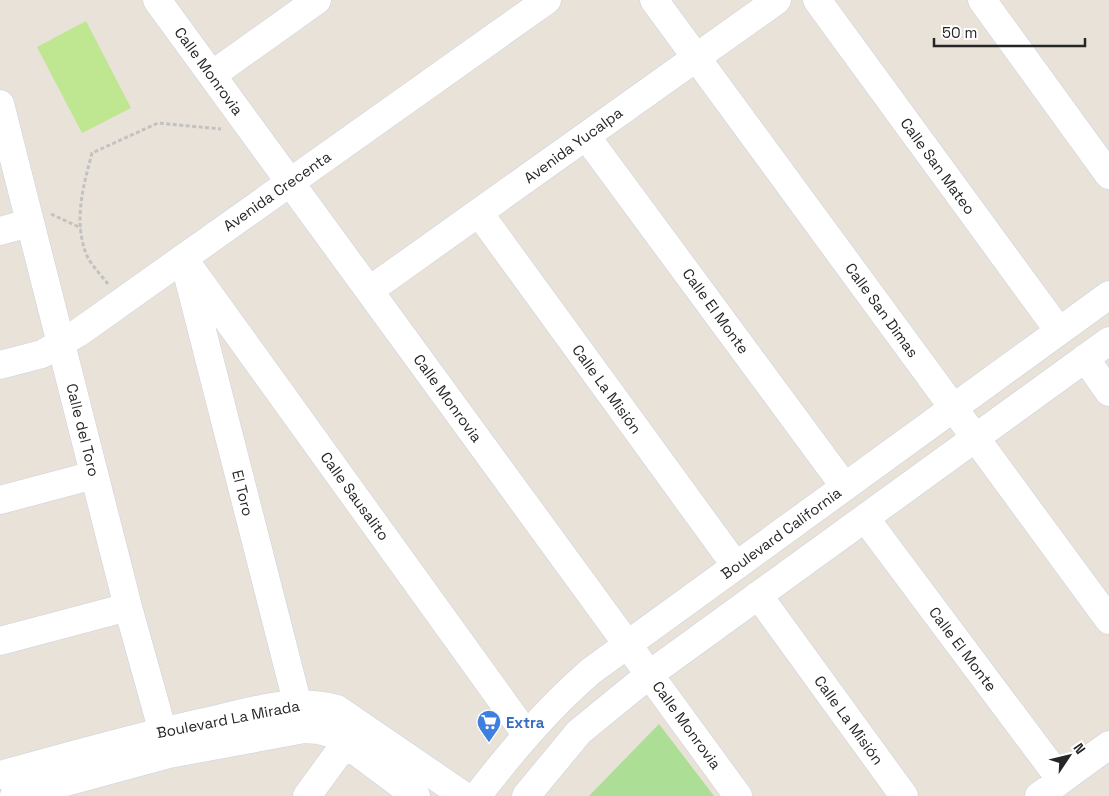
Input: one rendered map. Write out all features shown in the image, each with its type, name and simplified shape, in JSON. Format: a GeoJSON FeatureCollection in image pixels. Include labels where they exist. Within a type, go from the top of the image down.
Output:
{"type":"FeatureCollection","features":[{"type":"Feature","properties":{"kind":"street","name":"Calle Monrovia"},"geometry":{"type":"LineString","coordinates":[[158,0],[738,796]]}},
{"type":"Feature","properties":{"kind":"street"},"geometry":{"type":"LineString","coordinates":[[212,75],[317,0]]}},
{"type":"Feature","properties":{"kind":"street","name":"Avenida Crecenta"},"geometry":{"type":"LineString","coordinates":[[0,366],[42,354],[60,344],[546,0]]}},
{"type":"Feature","properties":{"kind":"street","name":"Calle San Dimas"},"geometry":{"type":"LineString","coordinates":[[654,0],[1109,620]]}},
{"type":"Feature","properties":{"kind":"street","name":"Avenida Yucalpa"},"geometry":{"type":"LineString","coordinates":[[370,290],[777,0]]}},
{"type":"Feature","properties":{"kind":"street","name":"Calle San Mateo"},"geometry":{"type":"LineString","coordinates":[[817,0],[1059,331]]}},
{"type":"Feature","properties":{"kind":"street"},"geometry":{"type":"LineString","coordinates":[[982,0],[1109,175]]}},
{"type":"Feature","properties":{"kind":"street","name":"Calle del Toro"},"geometry":{"type":"LineString","coordinates":[[0,104],[128,607],[166,743]]}},
{"type":"Feature","properties":{"kind":"street","name":"Calle El Monte"},"geometry":{"type":"LineString","coordinates":[[586,136],[845,487]]}},
{"type":"Feature","properties":{"kind":"street","name":"Calle La Misión"},"geometry":{"type":"LineString","coordinates":[[479,213],[736,566]]}},
{"type":"Feature","properties":{"kind":"street"},"geometry":{"type":"LineString","coordinates":[[0,231],[29,223]]}},
{"type":"Feature","properties":{"kind":"street","name":"El Toro"},"geometry":{"type":"LineString","coordinates":[[184,258],[304,729]]}},
{"type":"Feature","properties":{"kind":"street","name":"Calle Sausalito"},"geometry":{"type":"LineString","coordinates":[[184,258],[526,734]]}},
{"type":"Feature","properties":{"kind":"street","name":"Boulevard California"},"geometry":{"type":"LineString","coordinates":[[477,796],[526,734],[561,697],[591,671],[1109,295]]}},
{"type":"Feature","properties":{"kind":"street"},"geometry":{"type":"LineString","coordinates":[[526,796],[579,732],[650,674],[1109,341]]}},
{"type":"Feature","properties":{"kind":"street"},"geometry":{"type":"LineString","coordinates":[[1085,358],[1109,392]]}},
{"type":"Feature","properties":{"kind":"street"},"geometry":{"type":"LineString","coordinates":[[0,500],[94,475]]}},
{"type":"Feature","properties":{"kind":"street","name":"Calle El Monte"},"geometry":{"type":"LineString","coordinates":[[865,518],[1061,780]]}},
{"type":"Feature","properties":{"kind":"street","name":"Calle La Misión"},"geometry":{"type":"LineString","coordinates":[[758,595],[904,796]]}},
{"type":"Feature","properties":{"kind":"street"},"geometry":{"type":"LineString","coordinates":[[0,641],[128,607]]}},
{"type":"Feature","properties":{"kind":"street","name":"Boulevard La Mirada"},"geometry":{"type":"LineString","coordinates":[[14,796],[166,743],[297,703],[318,704],[337,709],[353,733],[416,796]]}},
{"type":"Feature","properties":{"kind":"street","name":"Boulevard La Mirada"},"geometry":{"type":"LineString","coordinates":[[0,775],[166,743],[304,729],[353,733],[464,796]]}},
{"type":"Feature","properties":{"kind":"street"},"geometry":{"type":"LineString","coordinates":[[307,796],[353,733]]}},
{"type":"Feature","properties":{"kind":"street"},"geometry":{"type":"LineString","coordinates":[[1039,796],[1109,744]]}},
{"type":"Feature","properties":{"kind":"path"},"geometry":{"type":"LineString","coordinates":[[121,302],[88,257],[81,228],[80,202],[92,153],[158,123],[254,132]]}},
{"type":"Feature","properties":{"kind":"green space"},"geometry":{"type":"Polygon","coordinates":[[[86,21],[131,108],[82,133],[37,47],[86,21]]]}},
{"type":"Feature","properties":{"kind":"green space"},"geometry":{"type":"Polygon","coordinates":[[[659,724],[714,796],[589,796],[659,724]]]}},
{"type":"Feature","properties":{"kind":"place","name":"Extra"},"geometry":{"type":"Point","coordinates":[489,743]}}]}
